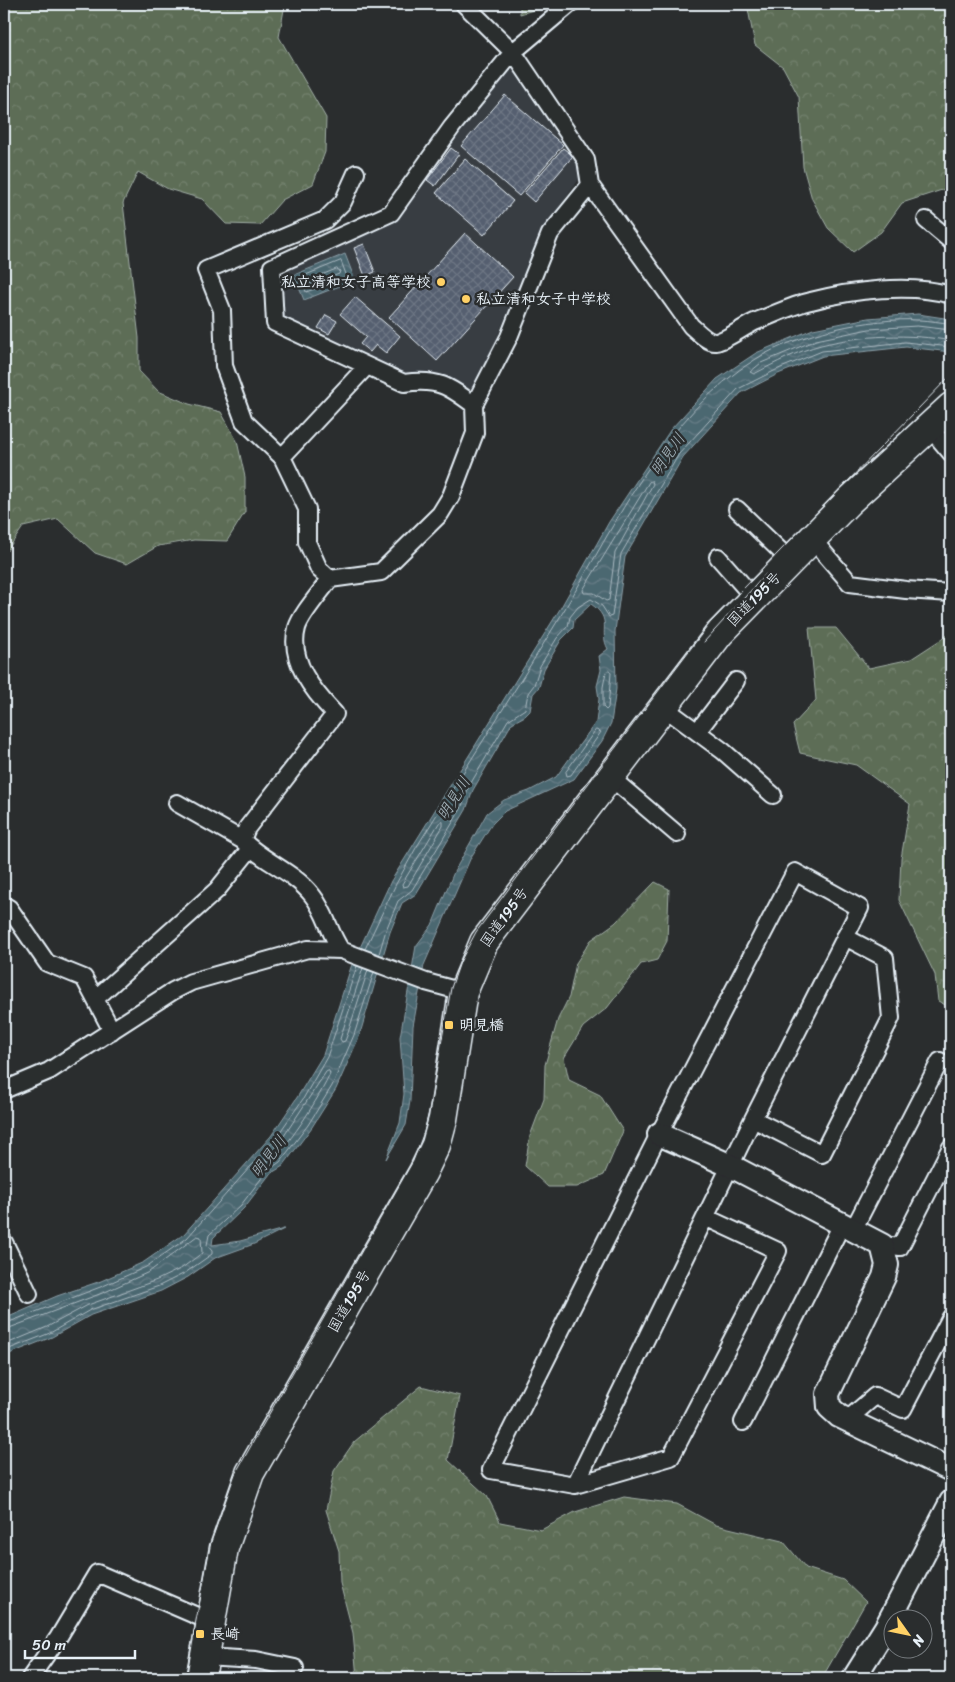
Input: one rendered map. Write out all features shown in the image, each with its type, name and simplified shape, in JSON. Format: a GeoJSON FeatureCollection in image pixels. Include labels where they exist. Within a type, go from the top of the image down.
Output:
{"type":"FeatureCollection","features":[{"type":"Feature","properties":{"kind":"highway","name":"国道195号"},"geometry":{"type":"LineString","coordinates":[[203,1668],[224,1548],[250,1473],[423,1172],[436,1145],[443,1119],[463,992],[484,942],[662,706],[719,634],[812,539],[951,407]]}},
{"type":"Feature","properties":{"kind":"street"},"geometry":{"type":"LineString","coordinates":[[464,4],[513,52],[586,160],[590,185],[691,326],[709,340],[717,342],[750,324],[792,308],[840,294],[900,289],[938,291],[951,295]]}},
{"type":"Feature","properties":{"kind":"street"},"geometry":{"type":"LineString","coordinates":[[474,405],[452,388],[427,380],[404,383],[275,323],[272,267],[391,213],[452,127],[513,52],[570,4]]}},
{"type":"Feature","properties":{"kind":"street"},"geometry":{"type":"LineString","coordinates":[[356,173],[343,202],[325,220],[206,270],[222,310],[224,366],[244,421],[282,457],[307,509],[307,542],[319,570],[330,579],[381,572],[440,514],[451,496],[475,433],[474,405],[508,337],[550,234],[590,185]]}},
{"type":"Feature","properties":{"kind":"street"},"geometry":{"type":"LineString","coordinates":[[926,220],[951,240]]}},
{"type":"Feature","properties":{"kind":"street"},"geometry":{"type":"LineString","coordinates":[[282,457],[367,366]]}},
{"type":"Feature","properties":{"kind":"street"},"geometry":{"type":"LineString","coordinates":[[930,428],[951,453]]}},
{"type":"Feature","properties":{"kind":"street"},"geometry":{"type":"LineString","coordinates":[[737,509],[791,561]]}},
{"type":"Feature","properties":{"kind":"street"},"geometry":{"type":"LineString","coordinates":[[812,539],[850,583],[951,593]]}},
{"type":"Feature","properties":{"kind":"street"},"geometry":{"type":"LineString","coordinates":[[718,557],[754,598]]}},
{"type":"Feature","properties":{"kind":"street"},"geometry":{"type":"LineString","coordinates":[[95,999],[217,890],[246,844],[247,828],[335,714],[317,696],[302,669],[296,645],[298,627],[330,579]]}},
{"type":"Feature","properties":{"kind":"street"},"geometry":{"type":"LineString","coordinates":[[697,732],[736,681]]}},
{"type":"Feature","properties":{"kind":"street"},"geometry":{"type":"LineString","coordinates":[[662,706],[722,751],[773,796]]}},
{"type":"Feature","properties":{"kind":"street"},"geometry":{"type":"LineString","coordinates":[[609,776],[677,834]]}},
{"type":"Feature","properties":{"kind":"street"},"geometry":{"type":"LineString","coordinates":[[178,803],[246,844],[298,881],[312,895],[346,952]]}},
{"type":"Feature","properties":{"kind":"street"},"geometry":{"type":"LineString","coordinates":[[575,1485],[707,1218],[753,1119],[860,908],[794,872],[659,1134],[491,1470],[575,1485],[671,1457],[778,1251],[707,1218]]}},
{"type":"Feature","properties":{"kind":"street"},"geometry":{"type":"LineString","coordinates":[[4,905],[10,908],[47,963],[84,978],[112,1031]]}},
{"type":"Feature","properties":{"kind":"street"},"geometry":{"type":"LineString","coordinates":[[753,1119],[822,1154],[891,1018],[885,958],[845,937]]}},
{"type":"Feature","properties":{"kind":"street"},"geometry":{"type":"LineString","coordinates":[[4,1090],[49,1071],[173,991],[192,982],[308,949],[346,952],[426,982],[463,992]]}},
{"type":"Feature","properties":{"kind":"street"},"geometry":{"type":"LineString","coordinates":[[743,1422],[847,1227],[940,1060]]}},
{"type":"Feature","properties":{"kind":"street"},"geometry":{"type":"LineString","coordinates":[[659,1134],[731,1166],[882,1245],[900,1247],[951,1147]]}},
{"type":"Feature","properties":{"kind":"street"},"geometry":{"type":"LineString","coordinates":[[4,1242],[29,1294]]}},
{"type":"Feature","properties":{"kind":"street"},"geometry":{"type":"LineString","coordinates":[[882,1245],[887,1265],[884,1277],[828,1394],[829,1407],[839,1416],[951,1470]]}},
{"type":"Feature","properties":{"kind":"street"},"geometry":{"type":"LineString","coordinates":[[847,1420],[875,1396],[903,1409],[951,1317]]}},
{"type":"Feature","properties":{"kind":"street"},"geometry":{"type":"LineString","coordinates":[[854,1678],[886,1627],[951,1502]]}},
{"type":"Feature","properties":{"kind":"street"},"geometry":{"type":"LineString","coordinates":[[30,1678],[97,1573],[210,1622]]}},
{"type":"Feature","properties":{"kind":"street"},"geometry":{"type":"LineString","coordinates":[[203,1668],[256,1660],[294,1668]]}},
{"type":"Feature","properties":{"kind":"shaded area"},"geometry":{"type":"Polygon","coordinates":[[[513,67],[577,153],[580,178],[545,227],[475,388],[470,389],[435,375],[401,375],[284,318],[280,270],[384,227],[395,220],[453,142],[513,67]]]}},
{"type":"Feature","properties":{"kind":"green space"},"geometry":{"type":"Polygon","coordinates":[[[4,4],[285,4],[279,37],[326,118],[325,152],[313,184],[282,200],[260,225],[226,224],[202,199],[168,189],[138,172],[123,203],[139,338],[139,371],[158,391],[189,404],[221,412],[237,441],[245,477],[245,512],[227,541],[194,540],[158,546],[127,564],[95,553],[58,519],[23,527],[4,555],[4,4]]]}},
{"type":"Feature","properties":{"kind":"green space"},"geometry":{"type":"Polygon","coordinates":[[[520,4],[553,4],[520,14],[520,4]]]}},
{"type":"Feature","properties":{"kind":"green space"},"geometry":{"type":"Polygon","coordinates":[[[747,4],[951,4],[951,187],[902,203],[881,232],[853,252],[828,228],[812,199],[803,167],[799,97],[783,67],[755,45],[747,4]]]}},
{"type":"Feature","properties":{"kind":"green space"},"geometry":{"type":"Polygon","coordinates":[[[809,628],[836,628],[869,668],[911,659],[951,633],[951,1008],[938,1001],[935,975],[899,900],[901,859],[910,804],[856,765],[800,753],[793,725],[816,700],[809,628]]]}},
{"type":"Feature","properties":{"kind":"green space"},"geometry":{"type":"Polygon","coordinates":[[[655,882],[669,889],[667,941],[657,960],[641,964],[607,1008],[583,1027],[564,1058],[569,1080],[600,1095],[623,1131],[604,1175],[577,1187],[548,1187],[525,1166],[530,1136],[544,1099],[545,1065],[558,1019],[569,997],[576,963],[591,940],[615,923],[655,882]]]}},
{"type":"Feature","properties":{"kind":"green space"},"geometry":{"type":"Polygon","coordinates":[[[421,1386],[460,1396],[448,1460],[487,1496],[500,1522],[541,1530],[575,1512],[624,1497],[677,1504],[716,1525],[783,1541],[806,1568],[843,1580],[866,1602],[826,1671],[820,1678],[357,1678],[353,1633],[340,1583],[339,1551],[326,1510],[334,1471],[354,1442],[421,1386]]]}},
{"type":"Feature","properties":{"kind":"water"},"geometry":{"type":"Polygon","coordinates":[[[345,254],[355,280],[304,300],[294,275],[345,254]]]}},
{"type":"Feature","properties":{"kind":"water","name":"明見川"},"geometry":{"type":"Polygon","coordinates":[[[918,314],[951,319],[951,352],[906,347],[823,356],[778,374],[741,393],[683,457],[625,557],[615,631],[616,689],[611,723],[602,741],[574,779],[505,811],[492,824],[471,857],[424,965],[413,1026],[410,1101],[406,1125],[386,1159],[400,1123],[404,1094],[400,1037],[416,946],[432,925],[454,872],[487,813],[504,800],[529,791],[556,777],[596,722],[599,699],[597,686],[601,670],[599,656],[608,649],[604,636],[604,620],[598,610],[591,604],[574,620],[573,628],[561,640],[544,669],[539,687],[533,694],[530,711],[512,723],[473,790],[466,810],[416,894],[402,903],[390,932],[359,1037],[336,1089],[312,1127],[283,1166],[270,1174],[244,1208],[213,1238],[212,1245],[240,1241],[284,1229],[254,1244],[215,1258],[188,1277],[161,1291],[91,1315],[52,1337],[4,1356],[4,1319],[144,1262],[184,1234],[271,1136],[323,1055],[351,967],[391,881],[560,609],[609,522],[671,429],[717,379],[756,353],[813,329],[868,318],[918,314]]]}},
{"type":"Feature","properties":{"kind":"building"},"geometry":{"type":"Polygon","coordinates":[[[505,95],[563,145],[519,196],[461,146],[505,95]]]}},
{"type":"Feature","properties":{"kind":"building"},"geometry":{"type":"Polygon","coordinates":[[[451,148],[459,154],[435,186],[427,180],[451,148]]]}},
{"type":"Feature","properties":{"kind":"building"},"geometry":{"type":"Polygon","coordinates":[[[563,148],[573,156],[534,202],[524,193],[563,148]]]}},
{"type":"Feature","properties":{"kind":"building"},"geometry":{"type":"Polygon","coordinates":[[[465,159],[513,201],[484,235],[436,193],[465,159]]]}},
{"type":"Feature","properties":{"kind":"building"},"geometry":{"type":"Polygon","coordinates":[[[465,233],[513,277],[437,361],[389,317],[465,233]]]}},
{"type":"Feature","properties":{"kind":"building"},"geometry":{"type":"Polygon","coordinates":[[[364,244],[375,272],[365,276],[354,248],[364,244]]]}},
{"type":"Feature","properties":{"kind":"building"},"geometry":{"type":"Polygon","coordinates":[[[355,297],[400,336],[386,353],[376,345],[370,352],[360,344],[366,337],[340,314],[355,297]]]}},
{"type":"Feature","properties":{"kind":"building"},"geometry":{"type":"Polygon","coordinates":[[[326,315],[337,321],[329,334],[318,328],[326,315]]]}},
{"type":"Feature","properties":{"kind":"tram line"},"geometry":{"type":"LineString","coordinates":[[185,1678],[211,1542],[235,1474],[413,1161],[424,1132],[430,1107],[451,988],[460,962],[476,932],[710,623],[951,375]]}},
{"type":"Feature","properties":{"kind":"tram line"},"geometry":{"type":"LineString","coordinates":[[704,642],[766,574]]}},
{"type":"Feature","properties":{"kind":"place","name":"私立清和女子高等学校"},"geometry":{"type":"Point","coordinates":[441,282]}},
{"type":"Feature","properties":{"kind":"place","name":"私立清和女子中学校"},"geometry":{"type":"Point","coordinates":[466,299]}},
{"type":"Feature","properties":{"kind":"place","name":"明見橋"},"geometry":{"type":"Point","coordinates":[449,1025]}},
{"type":"Feature","properties":{"kind":"place","name":"長崎"},"geometry":{"type":"Point","coordinates":[200,1634]}}]}
